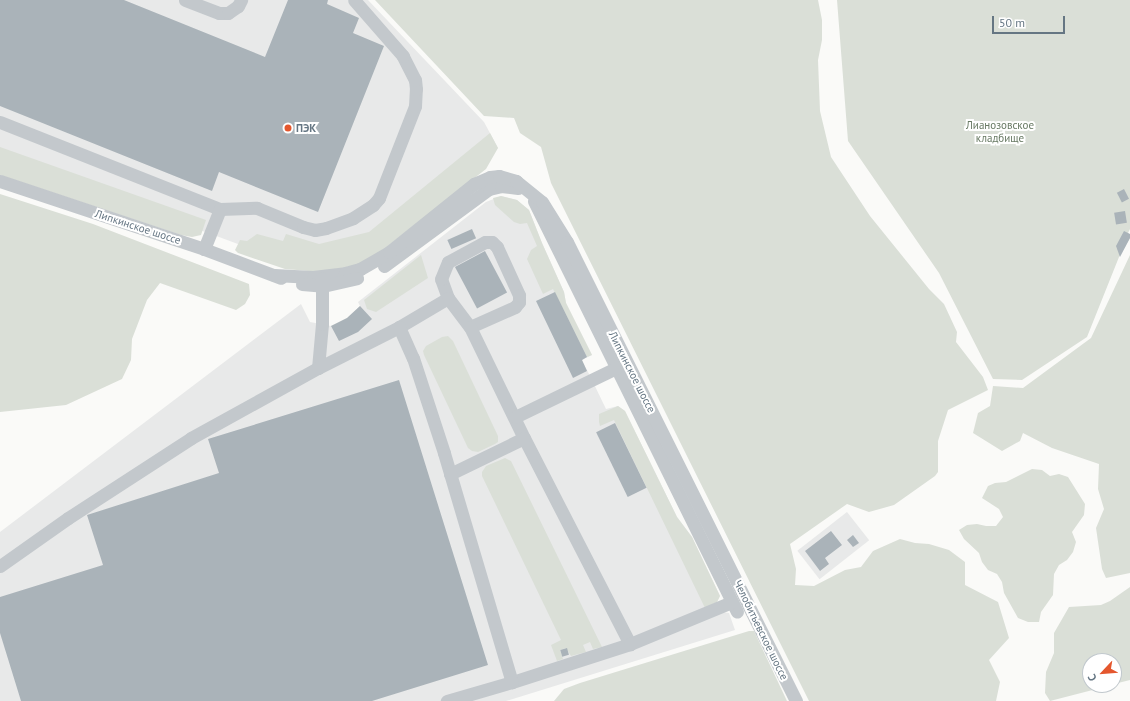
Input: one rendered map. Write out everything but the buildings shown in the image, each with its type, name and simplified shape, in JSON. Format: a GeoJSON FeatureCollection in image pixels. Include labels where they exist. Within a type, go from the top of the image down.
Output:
{"type":"FeatureCollection","features":[{"type":"Feature","properties":{"kind":"street"},"geometry":{"type":"LineString","coordinates":[[185,0],[219,13],[228,14],[238,6],[241,0]]}},
{"type":"Feature","properties":{"kind":"street"},"geometry":{"type":"LineString","coordinates":[[0,122],[220,209],[257,208],[303,227],[315,230],[326,228],[353,218],[373,205],[379,198],[415,106],[416,89],[411,70],[403,56],[354,0]]}},
{"type":"Feature","properties":{"kind":"street","name":"Липкинское шоссе"},"geometry":{"type":"LineString","coordinates":[[323,281],[360,269],[377,260],[474,184],[490,177],[499,176],[516,182],[542,202],[567,242],[726,559]]}},
{"type":"Feature","properties":{"kind":"street"},"geometry":{"type":"LineString","coordinates":[[476,197],[487,186],[507,178]]}},
{"type":"Feature","properties":{"kind":"street","name":"Липкинское шоссе"},"geometry":{"type":"LineString","coordinates":[[0,182],[204,249],[274,275],[323,281],[349,281],[381,267],[489,189],[508,186],[530,192]]}},
{"type":"Feature","properties":{"kind":"street"},"geometry":{"type":"LineString","coordinates":[[447,701],[630,644],[734,606],[530,192]]}},
{"type":"Feature","properties":{"kind":"street"},"geometry":{"type":"LineString","coordinates":[[204,249],[220,209]]}},
{"type":"Feature","properties":{"kind":"street"},"geometry":{"type":"LineString","coordinates":[[470,328],[515,307],[518,302],[519,295],[497,247],[492,242],[485,242],[448,262],[441,279],[448,298],[470,328],[524,438],[630,644]]}},
{"type":"Feature","properties":{"kind":"street"},"geometry":{"type":"LineString","coordinates":[[318,368],[323,281]]}},
{"type":"Feature","properties":{"kind":"street"},"geometry":{"type":"LineString","coordinates":[[0,566],[68,518],[191,438],[318,368],[398,327],[448,298]]}},
{"type":"Feature","properties":{"kind":"street"},"geometry":{"type":"LineString","coordinates":[[398,327],[413,358],[450,474],[512,682]]}},
{"type":"Feature","properties":{"kind":"street"},"geometry":{"type":"LineString","coordinates":[[514,417],[616,368]]}},
{"type":"Feature","properties":{"kind":"street"},"geometry":{"type":"LineString","coordinates":[[450,474],[524,438]]}},
{"type":"Feature","properties":{"kind":"street","name":"Челобитьевское шоссе"},"geometry":{"type":"LineString","coordinates":[[726,559],[796,701]]}},
{"type":"Feature","properties":{"kind":"shaded area"},"geometry":{"type":"Polygon","coordinates":[[[0,0],[368,0],[484,122],[498,148],[377,250],[303,268],[0,160],[0,0]]]}},
{"type":"Feature","properties":{"kind":"shaded area"},"geometry":{"type":"Polygon","coordinates":[[[501,196],[517,200],[529,210],[564,292],[566,303],[592,355],[582,360],[606,409],[618,406],[625,411],[677,517],[692,537],[720,596],[717,602],[722,612],[729,613],[735,630],[506,701],[0,701],[0,532],[301,304],[310,322],[331,326],[347,318],[360,306],[358,302],[486,202],[501,196]]]}},
{"type":"Feature","properties":{"kind":"shaded area"},"geometry":{"type":"Polygon","coordinates":[[[847,512],[869,540],[820,579],[797,551],[847,512]]]}},
{"type":"Feature","properties":{"kind":"green space"},"geometry":{"type":"Polygon","coordinates":[[[375,0],[818,0],[822,20],[822,40],[818,60],[820,111],[831,157],[870,216],[929,289],[944,304],[957,332],[956,342],[983,377],[988,390],[948,410],[938,441],[938,472],[935,476],[894,505],[869,512],[847,504],[790,544],[796,569],[795,585],[814,586],[845,570],[861,567],[873,551],[900,539],[915,543],[929,544],[949,550],[965,562],[965,585],[998,602],[1009,638],[989,660],[1000,682],[996,701],[809,701],[551,183],[541,147],[520,133],[514,118],[484,116],[375,0]]]}},
{"type":"Feature","properties":{"kind":"green space","name":"Лианозовское кладбище"},"geometry":{"type":"Polygon","coordinates":[[[837,0],[1130,0],[1130,229],[1128,233],[1130,238],[1119,257],[1087,337],[1022,380],[993,379],[939,273],[848,141],[837,0]]]}},
{"type":"Feature","properties":{"kind":"green space"},"geometry":{"type":"Polygon","coordinates":[[[490,133],[498,148],[486,169],[379,253],[357,265],[321,272],[285,269],[238,253],[235,250],[240,240],[247,241],[257,234],[283,241],[286,234],[319,244],[369,232],[490,133]]]}},
{"type":"Feature","properties":{"kind":"green space"},"geometry":{"type":"Polygon","coordinates":[[[0,147],[206,220],[201,235],[192,237],[181,235],[0,175],[0,147]]]}},
{"type":"Feature","properties":{"kind":"green space"},"geometry":{"type":"Polygon","coordinates":[[[0,194],[93,224],[249,284],[250,295],[245,304],[236,310],[160,283],[147,300],[132,339],[131,360],[122,379],[66,405],[0,412],[0,194]]]}},
{"type":"Feature","properties":{"kind":"green space"},"geometry":{"type":"Polygon","coordinates":[[[501,196],[517,200],[529,210],[564,292],[566,303],[592,355],[587,357],[553,289],[543,294],[527,259],[531,250],[537,246],[527,223],[520,224],[514,222],[495,205],[493,198],[501,196]]]}},
{"type":"Feature","properties":{"kind":"green space"},"geometry":{"type":"Polygon","coordinates":[[[421,255],[428,278],[376,312],[367,309],[364,300],[421,255]]]}},
{"type":"Feature","properties":{"kind":"green space"},"geometry":{"type":"Polygon","coordinates":[[[1130,255],[1130,573],[1106,578],[1102,569],[1096,528],[1104,509],[1098,489],[1099,464],[1052,448],[1023,433],[1020,441],[1002,451],[973,433],[978,413],[990,406],[993,386],[1023,388],[1091,338],[1130,255]]]}},
{"type":"Feature","properties":{"kind":"green space"},"geometry":{"type":"Polygon","coordinates":[[[448,336],[453,341],[498,436],[498,442],[478,452],[472,451],[468,448],[424,355],[423,351],[426,346],[442,337],[448,336]]]}},
{"type":"Feature","properties":{"kind":"green space"},"geometry":{"type":"Polygon","coordinates":[[[618,406],[625,411],[677,517],[692,537],[720,596],[717,602],[705,608],[614,420],[600,426],[599,414],[618,406]]]}},
{"type":"Feature","properties":{"kind":"green space"},"geometry":{"type":"Polygon","coordinates":[[[505,458],[511,461],[602,647],[593,649],[590,642],[583,645],[586,652],[571,656],[566,648],[560,650],[563,659],[557,661],[551,645],[561,640],[482,476],[482,472],[486,466],[505,458]]]}},
{"type":"Feature","properties":{"kind":"green space"},"geometry":{"type":"Polygon","coordinates":[[[1032,469],[1042,470],[1050,476],[1059,474],[1068,477],[1085,504],[1084,515],[1072,532],[1076,542],[1073,552],[1067,560],[1059,565],[1054,574],[1053,595],[1041,612],[1039,622],[1028,622],[1018,618],[1004,593],[1002,582],[997,574],[988,570],[982,562],[979,553],[964,539],[959,530],[967,525],[977,524],[996,526],[1003,517],[999,509],[982,498],[988,486],[995,483],[1006,482],[1032,469]]]}},
{"type":"Feature","properties":{"kind":"green space"},"geometry":{"type":"Polygon","coordinates":[[[1130,587],[1130,680],[1122,682],[1122,653],[1082,653],[1082,693],[1050,701],[1045,693],[1046,672],[1054,653],[1054,633],[1069,607],[1101,605],[1110,601],[1130,587]]]}},
{"type":"Feature","properties":{"kind":"green space"},"geometry":{"type":"Polygon","coordinates":[[[749,631],[754,631],[787,701],[554,701],[564,689],[580,683],[749,631]]]}},
{"type":"Feature","properties":{"kind":"place","name":"ПЭК"},"geometry":{"type":"Point","coordinates":[288,128]}}]}
